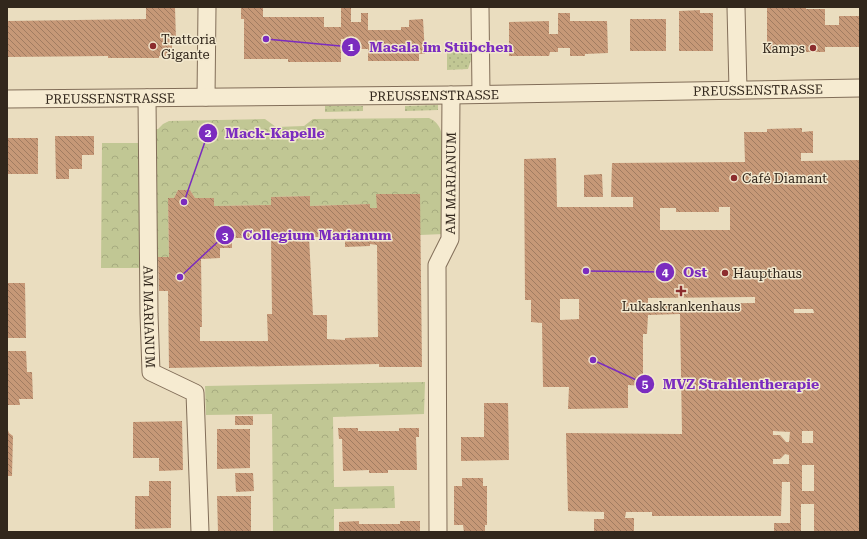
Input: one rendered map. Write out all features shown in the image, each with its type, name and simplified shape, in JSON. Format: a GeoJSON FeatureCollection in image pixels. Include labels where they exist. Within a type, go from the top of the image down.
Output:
{"type":"FeatureCollection","features":[{"type":"Feature","properties":{"kind":"street"},"geometry":{"type":"LineString","coordinates":[[206,97],[207,7]]}},
{"type":"Feature","properties":{"kind":"street"},"geometry":{"type":"LineString","coordinates":[[480,7],[481,94]]}},
{"type":"Feature","properties":{"kind":"street"},"geometry":{"type":"LineString","coordinates":[[736,7],[738,90]]}},
{"type":"Feature","properties":{"kind":"street","name":"PREUSSENSTRASSE"},"geometry":{"type":"LineString","coordinates":[[7,99],[450,95],[860,88]]}},
{"type":"Feature","properties":{"kind":"street","name":"AM MARIANUM"},"geometry":{"type":"LineString","coordinates":[[438,532],[436,265],[450,239],[450,95]]}},
{"type":"Feature","properties":{"kind":"street","name":"AM MARIANUM"},"geometry":{"type":"LineString","coordinates":[[148,98],[151,372],[195,394],[200,532]]}},
{"type":"Feature","properties":{"kind":"green space"},"geometry":{"type":"Polygon","coordinates":[[[447,44],[471,44],[471,60],[468,69],[447,70],[447,44]]]}},
{"type":"Feature","properties":{"kind":"green space"},"geometry":{"type":"Polygon","coordinates":[[[438,105],[438,110],[405,111],[405,106],[438,105]]]}},
{"type":"Feature","properties":{"kind":"green space"},"geometry":{"type":"Polygon","coordinates":[[[325,106],[363,106],[363,111],[325,112],[325,106]]]}},
{"type":"Feature","properties":{"kind":"green space"},"geometry":{"type":"Polygon","coordinates":[[[429,118],[438,125],[442,135],[444,234],[420,235],[420,194],[377,194],[377,208],[370,208],[370,204],[310,206],[309,196],[271,197],[271,205],[214,206],[214,198],[195,198],[190,190],[178,190],[174,198],[168,198],[169,257],[140,257],[139,268],[101,268],[102,143],[140,143],[140,129],[158,129],[169,121],[265,119],[276,127],[304,126],[313,119],[429,118]]]}},
{"type":"Feature","properties":{"kind":"green space"},"geometry":{"type":"Polygon","coordinates":[[[425,382],[424,414],[333,417],[334,487],[394,486],[395,508],[334,509],[334,532],[273,532],[272,414],[206,415],[205,386],[425,382]]]}},
{"type":"Feature","properties":{"kind":"building"},"geometry":{"type":"Polygon","coordinates":[[[146,7],[175,7],[176,40],[172,41],[172,56],[159,56],[159,58],[108,58],[108,56],[7,57],[7,21],[146,19],[146,7]]]}},
{"type":"Feature","properties":{"kind":"building"},"geometry":{"type":"Polygon","coordinates":[[[241,7],[263,7],[263,17],[324,17],[324,27],[341,27],[341,7],[351,7],[351,22],[361,22],[361,13],[368,13],[368,30],[401,30],[401,27],[409,27],[409,20],[423,19],[425,54],[419,54],[419,61],[368,61],[368,49],[351,49],[351,39],[341,39],[341,62],[288,62],[288,59],[244,59],[244,19],[241,19],[241,7]]]}},
{"type":"Feature","properties":{"kind":"building"},"geometry":{"type":"Polygon","coordinates":[[[767,7],[806,7],[806,9],[825,9],[825,25],[839,25],[839,16],[860,16],[860,47],[825,47],[825,52],[767,52],[767,7]]]}},
{"type":"Feature","properties":{"kind":"building"},"geometry":{"type":"Polygon","coordinates":[[[700,10],[700,13],[713,13],[713,51],[679,51],[679,11],[700,10]]]}},
{"type":"Feature","properties":{"kind":"building"},"geometry":{"type":"Polygon","coordinates":[[[558,13],[570,13],[570,21],[607,21],[608,53],[570,56],[570,48],[558,48],[558,52],[550,52],[549,56],[509,56],[509,22],[549,21],[549,34],[558,34],[558,13]]]}},
{"type":"Feature","properties":{"kind":"building"},"geometry":{"type":"Polygon","coordinates":[[[630,19],[666,19],[666,51],[630,51],[630,19]]]}},
{"type":"Feature","properties":{"kind":"building","name":"Lukaskrankenhaus"},"geometry":{"type":"Polygon","coordinates":[[[802,128],[802,132],[813,131],[813,153],[801,153],[801,161],[860,160],[860,532],[814,532],[814,504],[801,504],[801,532],[774,532],[774,523],[790,523],[790,482],[782,482],[781,516],[652,516],[652,512],[626,512],[625,518],[634,518],[634,532],[594,532],[594,519],[604,519],[604,512],[568,511],[566,433],[682,434],[680,314],[648,315],[647,334],[643,334],[643,386],[628,385],[628,408],[568,409],[569,387],[543,387],[542,323],[531,322],[531,300],[525,300],[524,159],[556,158],[557,207],[633,207],[633,197],[611,197],[612,163],[745,162],[744,132],[767,132],[767,129],[802,128]],[[719,207],[719,212],[676,212],[676,208],[660,208],[660,230],[730,230],[730,207],[719,207]],[[755,297],[648,298],[648,304],[755,303],[755,297]],[[560,299],[560,320],[579,319],[579,299],[560,299]],[[794,309],[794,313],[814,313],[813,309],[794,309]],[[773,431],[773,435],[780,435],[786,442],[789,442],[790,432],[773,431]],[[802,431],[802,443],[813,443],[813,431],[802,431]],[[785,454],[780,459],[773,459],[773,464],[789,464],[789,455],[785,454]],[[802,465],[802,491],[814,491],[814,465],[802,465]]]}},
{"type":"Feature","properties":{"kind":"building"},"geometry":{"type":"Polygon","coordinates":[[[55,136],[94,136],[94,155],[82,155],[82,169],[69,169],[69,179],[56,179],[55,136]]]}},
{"type":"Feature","properties":{"kind":"building"},"geometry":{"type":"Polygon","coordinates":[[[7,138],[38,138],[38,174],[7,174],[7,138]]]}},
{"type":"Feature","properties":{"kind":"building"},"geometry":{"type":"Polygon","coordinates":[[[602,174],[603,197],[584,197],[584,175],[602,174]]]}},
{"type":"Feature","properties":{"kind":"building"},"geometry":{"type":"Polygon","coordinates":[[[178,190],[190,190],[195,198],[214,198],[214,206],[271,205],[271,197],[310,196],[310,206],[370,204],[370,208],[377,208],[376,194],[420,194],[422,367],[379,367],[379,364],[169,368],[168,291],[159,291],[158,257],[169,257],[168,198],[174,198],[178,190]],[[309,237],[313,315],[327,315],[327,339],[345,340],[345,338],[378,337],[377,245],[370,244],[370,246],[345,247],[345,237],[309,237]],[[232,238],[232,248],[220,248],[220,258],[201,259],[202,327],[200,327],[200,341],[268,341],[267,314],[272,314],[271,238],[232,238]]]}},
{"type":"Feature","properties":{"kind":"building"},"geometry":{"type":"Polygon","coordinates":[[[7,283],[25,283],[26,338],[7,338],[7,283]]]}},
{"type":"Feature","properties":{"kind":"building"},"geometry":{"type":"Polygon","coordinates":[[[7,351],[26,351],[27,372],[32,372],[33,399],[19,399],[20,405],[7,405],[7,351]]]}},
{"type":"Feature","properties":{"kind":"building"},"geometry":{"type":"Polygon","coordinates":[[[484,403],[508,403],[509,460],[461,461],[461,437],[484,437],[484,403]]]}},
{"type":"Feature","properties":{"kind":"building"},"geometry":{"type":"Polygon","coordinates":[[[235,416],[253,416],[253,425],[235,425],[235,416]]]}},
{"type":"Feature","properties":{"kind":"building"},"geometry":{"type":"Polygon","coordinates":[[[182,421],[183,470],[159,471],[159,458],[133,458],[133,422],[182,421]]]}},
{"type":"Feature","properties":{"kind":"building"},"geometry":{"type":"Polygon","coordinates":[[[7,427],[9,433],[13,436],[12,476],[7,476],[7,427]]]}},
{"type":"Feature","properties":{"kind":"building"},"geometry":{"type":"Polygon","coordinates":[[[338,428],[358,428],[358,431],[399,431],[399,428],[419,428],[419,437],[416,437],[417,470],[388,470],[388,473],[369,473],[369,470],[343,471],[342,439],[339,439],[338,428]]]}},
{"type":"Feature","properties":{"kind":"building"},"geometry":{"type":"Polygon","coordinates":[[[217,429],[250,429],[250,468],[217,469],[217,429]]]}},
{"type":"Feature","properties":{"kind":"building"},"geometry":{"type":"Polygon","coordinates":[[[235,473],[253,473],[254,491],[236,492],[235,473]]]}},
{"type":"Feature","properties":{"kind":"building"},"geometry":{"type":"Polygon","coordinates":[[[462,478],[483,478],[483,486],[487,486],[487,525],[485,525],[485,532],[464,532],[463,525],[454,525],[454,486],[462,486],[462,478]]]}},
{"type":"Feature","properties":{"kind":"building"},"geometry":{"type":"Polygon","coordinates":[[[149,481],[171,481],[171,528],[135,529],[135,496],[149,496],[149,481]]]}},
{"type":"Feature","properties":{"kind":"building"},"geometry":{"type":"Polygon","coordinates":[[[217,496],[251,496],[251,532],[218,532],[217,496]]]}},
{"type":"Feature","properties":{"kind":"building"},"geometry":{"type":"Polygon","coordinates":[[[359,521],[359,524],[400,524],[400,521],[420,521],[420,531],[339,531],[339,522],[359,521]]]}},
{"type":"Feature","properties":{"kind":"place","name":"Masala im Stübchen"},"geometry":{"type":"Point","coordinates":[266,39]}},
{"type":"Feature","properties":{"kind":"place","name":"Trattoria Gigante"},"geometry":{"type":"Point","coordinates":[153,46]}},
{"type":"Feature","properties":{"kind":"place","name":"Kamps"},"geometry":{"type":"Point","coordinates":[813,48]}},
{"type":"Feature","properties":{"kind":"place","name":"Café Diamant"},"geometry":{"type":"Point","coordinates":[734,178]}},
{"type":"Feature","properties":{"kind":"place","name":"Mack-Kapelle"},"geometry":{"type":"Point","coordinates":[184,202]}},
{"type":"Feature","properties":{"kind":"place","name":"Ost"},"geometry":{"type":"Point","coordinates":[586,271]}},
{"type":"Feature","properties":{"kind":"place","name":"Haupthaus"},"geometry":{"type":"Point","coordinates":[725,273]}},
{"type":"Feature","properties":{"kind":"place","name":"Collegium Marianum"},"geometry":{"type":"Point","coordinates":[180,277]}},
{"type":"Feature","properties":{"kind":"place","name":"Lukaskrankenhaus"},"geometry":{"type":"Point","coordinates":[681,291]}},
{"type":"Feature","properties":{"kind":"place","name":"MVZ Strahlentherapie"},"geometry":{"type":"Point","coordinates":[593,360]}}]}
